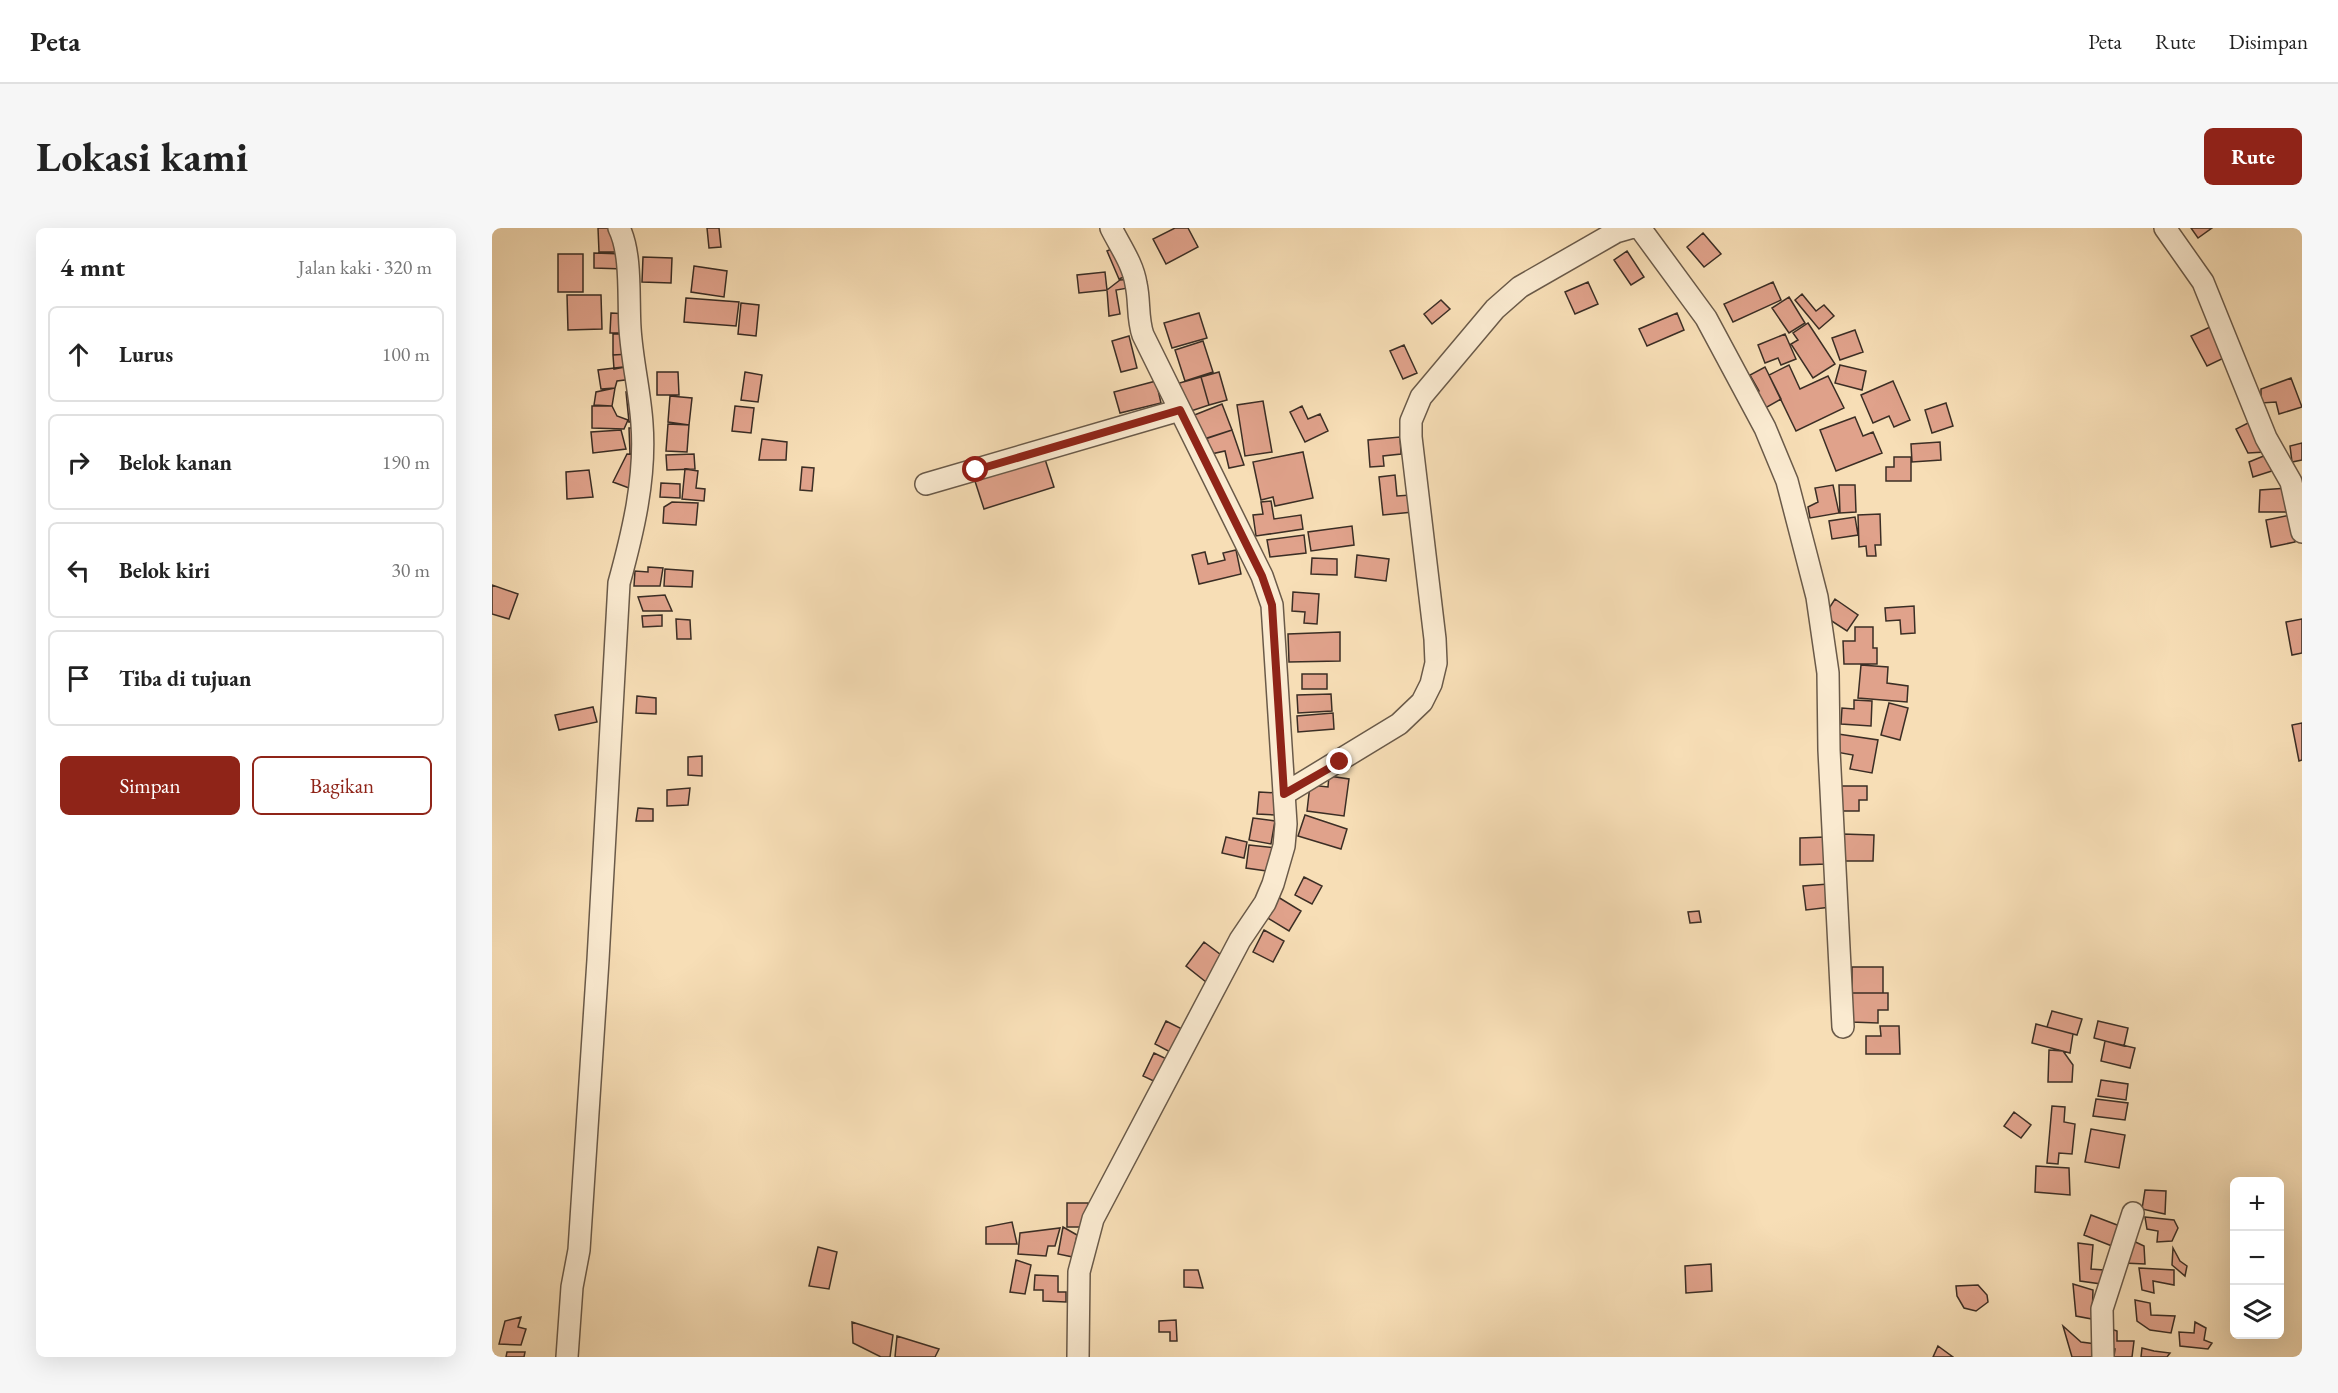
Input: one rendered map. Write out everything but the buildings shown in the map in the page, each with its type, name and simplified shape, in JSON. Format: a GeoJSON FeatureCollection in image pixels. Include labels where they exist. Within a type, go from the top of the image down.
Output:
{"type":"FeatureCollection","features":[{"type":"Feature","properties":{"kind":"street"},"geometry":{"type":"LineString","coordinates":[[567,1357],[572,1287],[579,1250],[619,583],[633,531],[641,472],[642,425],[631,348],[626,257],[619,228]]}},
{"type":"Feature","properties":{"kind":"street"},"geometry":{"type":"LineString","coordinates":[[1078,1357],[1079,1272],[1093,1219],[1240,940],[1273,885],[1284,846],[1286,824],[1272,605],[1262,576],[1143,335],[1138,319],[1133,271],[1111,228]]}},
{"type":"Feature","properties":{"kind":"street"},"geometry":{"type":"LineString","coordinates":[[1284,794],[1399,724],[1422,702],[1431,684],[1436,663],[1435,639],[1411,437],[1411,421],[1420,398],[1495,309],[1520,287],[1616,232],[1630,228]]}},
{"type":"Feature","properties":{"kind":"street"},"geometry":{"type":"LineString","coordinates":[[1640,228],[1706,318],[1766,428],[1787,481],[1807,558],[1818,607],[1828,673],[1829,750],[1843,1027]]}},
{"type":"Feature","properties":{"kind":"street"},"geometry":{"type":"LineString","coordinates":[[2165,228],[2203,282],[2266,438],[2291,482],[2302,532]]}},
{"type":"Feature","properties":{"kind":"street"},"geometry":{"type":"LineString","coordinates":[[926,484],[1180,410]]}},
{"type":"Feature","properties":{"kind":"street"},"geometry":{"type":"LineString","coordinates":[[2103,1357],[2102,1309],[2133,1213]]}},
{"type":"Feature","properties":{"kind":"route"},"geometry":{"type":"LineString","coordinates":[[976,470],[1180,410],[1262,576],[1272,605],[1284,794],[1340,762]]}}]}
